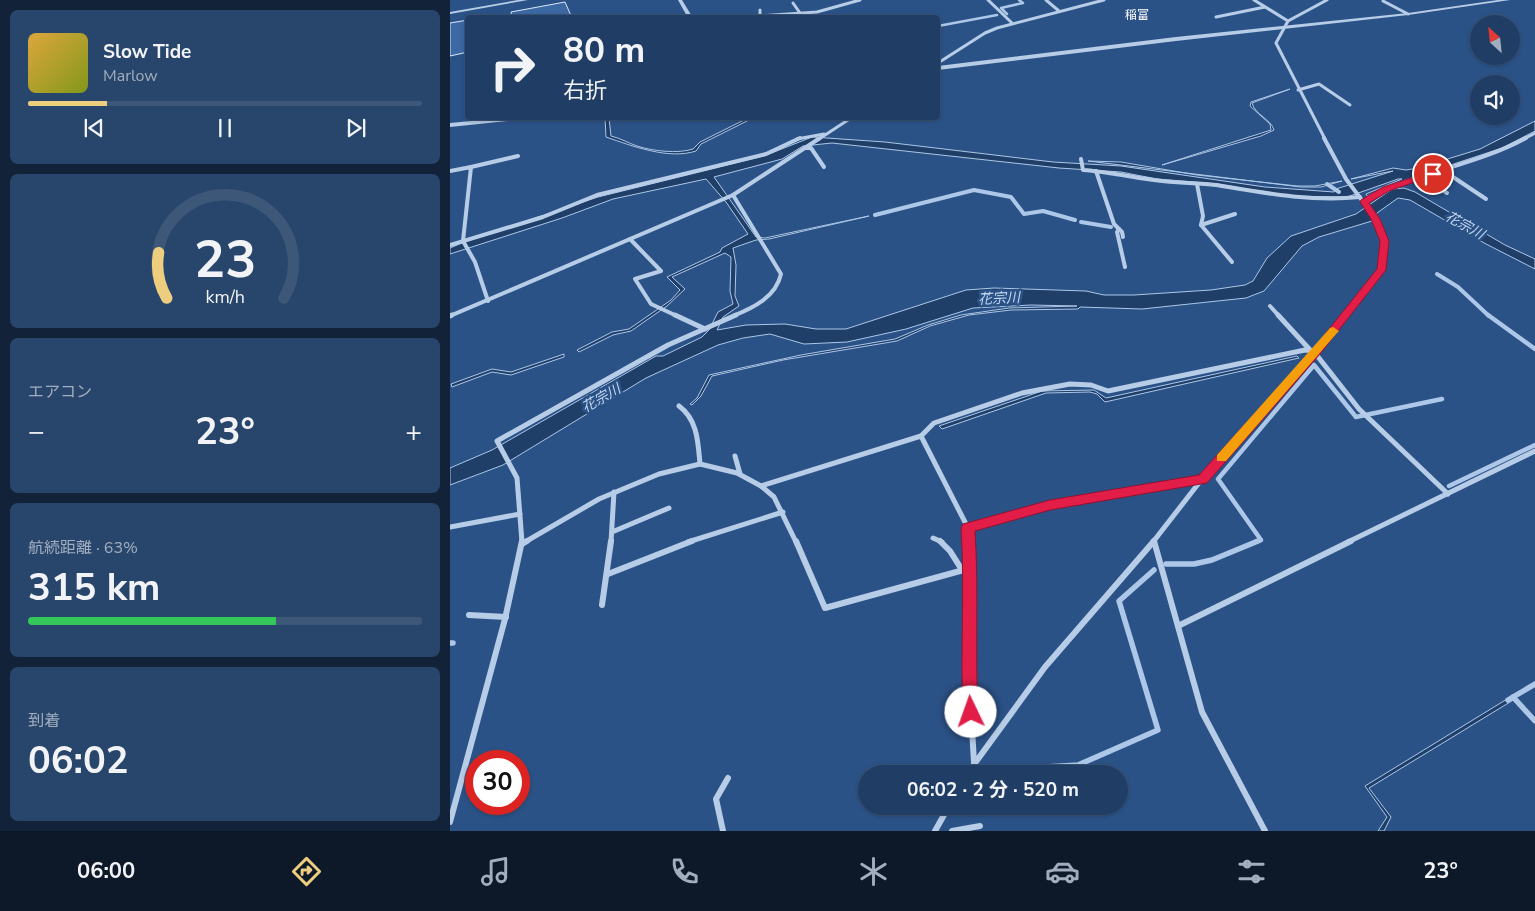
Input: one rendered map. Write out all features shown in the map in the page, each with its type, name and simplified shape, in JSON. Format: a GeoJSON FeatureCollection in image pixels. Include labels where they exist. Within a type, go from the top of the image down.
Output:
{"type":"FeatureCollection","features":[{"type":"Feature","properties":{"kind":"street"},"geometry":{"type":"LineString","coordinates":[[451,13],[526,0]]}},
{"type":"Feature","properties":{"kind":"street"},"geometry":{"type":"LineString","coordinates":[[680,0],[689,15]]}},
{"type":"Feature","properties":{"kind":"street"},"geometry":{"type":"LineString","coordinates":[[770,15],[831,9],[860,0]]}},
{"type":"Feature","properties":{"kind":"street"},"geometry":{"type":"LineString","coordinates":[[1046,0],[1058,11]]}},
{"type":"Feature","properties":{"kind":"street"},"geometry":{"type":"LineString","coordinates":[[1085,0],[1090,3]]}},
{"type":"Feature","properties":{"kind":"street"},"geometry":{"type":"LineString","coordinates":[[940,62],[985,33],[1012,23],[1104,0]]}},
{"type":"Feature","properties":{"kind":"street"},"geometry":{"type":"LineString","coordinates":[[1254,0],[1287,24]]}},
{"type":"Feature","properties":{"kind":"street"},"geometry":{"type":"LineString","coordinates":[[972,765],[1044,667],[1154,541],[1202,479],[1314,352],[1381,270],[1385,241],[1376,219],[1346,179],[1298,90],[1276,43],[1287,24],[1327,0]]}},
{"type":"Feature","properties":{"kind":"street"},"geometry":{"type":"LineString","coordinates":[[940,68],[1287,24],[1408,14],[1508,0]]}},
{"type":"Feature","properties":{"kind":"street"},"geometry":{"type":"LineString","coordinates":[[990,1],[1012,23]]}},
{"type":"Feature","properties":{"kind":"street"},"geometry":{"type":"LineString","coordinates":[[1383,1],[1408,14]]}},
{"type":"Feature","properties":{"kind":"street"},"geometry":{"type":"LineString","coordinates":[[794,2],[799,12]]}},
{"type":"Feature","properties":{"kind":"street"},"geometry":{"type":"LineString","coordinates":[[1216,17],[1265,7]]}},
{"type":"Feature","properties":{"kind":"street"},"geometry":{"type":"LineString","coordinates":[[760,10],[760,15]]}},
{"type":"Feature","properties":{"kind":"street"},"geometry":{"type":"LineString","coordinates":[[1298,90],[1319,84],[1350,105]]}},
{"type":"Feature","properties":{"kind":"street"},"geometry":{"type":"LineString","coordinates":[[450,125],[497,120]]}},
{"type":"Feature","properties":{"kind":"street"},"geometry":{"type":"LineString","coordinates":[[450,316],[733,194],[848,120]]}},
{"type":"Feature","properties":{"kind":"street"},"geometry":{"type":"LineString","coordinates":[[1365,203],[1386,189],[1502,151],[1535,133]]}},
{"type":"Feature","properties":{"kind":"street"},"geometry":{"type":"LineString","coordinates":[[450,245],[543,216],[597,195],[766,154],[802,137],[824,134]]}},
{"type":"Feature","properties":{"kind":"street"},"geometry":{"type":"LineString","coordinates":[[806,147],[811,148],[824,168]]}},
{"type":"Feature","properties":{"kind":"street"},"geometry":{"type":"LineString","coordinates":[[450,171],[518,156]]}},
{"type":"Feature","properties":{"kind":"street"},"geometry":{"type":"LineString","coordinates":[[1081,161],[1083,169],[1161,181],[1214,185],[1274,196],[1342,199],[1359,196]]}},
{"type":"Feature","properties":{"kind":"street"},"geometry":{"type":"LineString","coordinates":[[471,167],[463,241],[475,262],[488,301]]}},
{"type":"Feature","properties":{"kind":"street"},"geometry":{"type":"LineString","coordinates":[[1096,171],[1114,224],[1123,237]]}},
{"type":"Feature","properties":{"kind":"street"},"geometry":{"type":"LineString","coordinates":[[1444,171],[1486,199]]}},
{"type":"Feature","properties":{"kind":"street"},"geometry":{"type":"LineString","coordinates":[[1423,177],[1447,193]]}},
{"type":"Feature","properties":{"kind":"street"},"geometry":{"type":"LineString","coordinates":[[1197,184],[1203,216],[1201,225]]}},
{"type":"Feature","properties":{"kind":"street"},"geometry":{"type":"LineString","coordinates":[[450,822],[506,617],[522,544],[517,478],[497,441],[668,345],[752,308],[766,298],[778,283],[781,274],[733,194]]}},
{"type":"Feature","properties":{"kind":"street"},"geometry":{"type":"LineString","coordinates":[[1201,225],[1235,214]]}},
{"type":"Feature","properties":{"kind":"street"},"geometry":{"type":"LineString","coordinates":[[1201,225],[1232,262]]}},
{"type":"Feature","properties":{"kind":"street"},"geometry":{"type":"LineString","coordinates":[[1119,229],[1117,232],[1125,267]]}},
{"type":"Feature","properties":{"kind":"street"},"geometry":{"type":"LineString","coordinates":[[630,239],[661,271],[635,279],[651,304],[705,328]]}},
{"type":"Feature","properties":{"kind":"street"},"geometry":{"type":"LineString","coordinates":[[1270,306],[1314,352],[1360,410],[1448,494]]}},
{"type":"Feature","properties":{"kind":"street"},"geometry":{"type":"LineString","coordinates":[[761,486],[921,436],[934,423],[1047,385],[1098,385],[1108,392],[1305,350],[1314,352]]}},
{"type":"Feature","properties":{"kind":"street"},"geometry":{"type":"LineString","coordinates":[[678,406],[690,415],[697,440],[700,464]]}},
{"type":"Feature","properties":{"kind":"street"},"geometry":{"type":"LineString","coordinates":[[921,436],[968,528],[971,568],[968,662],[974,762]]}},
{"type":"Feature","properties":{"kind":"street"},"geometry":{"type":"LineString","coordinates":[[1178,626],[1535,450]]}},
{"type":"Feature","properties":{"kind":"street"},"geometry":{"type":"LineString","coordinates":[[735,456],[740,474]]}},
{"type":"Feature","properties":{"kind":"street"},"geometry":{"type":"LineString","coordinates":[[522,544],[614,492],[659,474],[700,464],[719,467],[740,474],[761,486],[774,497],[783,512],[825,608],[971,568]]}},
{"type":"Feature","properties":{"kind":"street"},"geometry":{"type":"LineString","coordinates":[[968,528],[1050,505],[1202,479]]}},
{"type":"Feature","properties":{"kind":"street"},"geometry":{"type":"LineString","coordinates":[[602,605],[608,574],[614,492]]}},
{"type":"Feature","properties":{"kind":"street"},"geometry":{"type":"LineString","coordinates":[[612,532],[669,508]]}},
{"type":"Feature","properties":{"kind":"street"},"geometry":{"type":"LineString","coordinates":[[608,574],[671,548],[783,512]]}},
{"type":"Feature","properties":{"kind":"street"},"geometry":{"type":"LineString","coordinates":[[450,529],[520,514]]}},
{"type":"Feature","properties":{"kind":"street"},"geometry":{"type":"LineString","coordinates":[[933,538],[938,539],[948,548],[962,570]]}},
{"type":"Feature","properties":{"kind":"street"},"geometry":{"type":"LineString","coordinates":[[1154,541],[1202,712],[1265,831]]}},
{"type":"Feature","properties":{"kind":"street"},"geometry":{"type":"LineString","coordinates":[[468,615],[506,617]]}},
{"type":"Feature","properties":{"kind":"street"},"geometry":{"type":"LineString","coordinates":[[723,831],[716,799],[728,778]]}},
{"type":"Feature","properties":{"kind":"street"},"geometry":{"type":"LineString","coordinates":[[935,831],[944,815]]}},
{"type":"Feature","properties":{"kind":"street"},"geometry":{"type":"LineString","coordinates":[[952,831],[980,826]]}},
{"type":"Feature","properties":{"kind":"water"},"geometry":{"type":"Polygon","coordinates":[[[1290,89],[1252,103],[1256,111],[1270,123],[1274,130],[1261,136],[1162,165],[1271,130],[1270,124],[1250,106],[1251,102],[1290,89]]]}},
{"type":"Feature","properties":{"kind":"water"},"geometry":{"type":"Polygon","coordinates":[[[605,120],[609,120],[611,136],[643,148],[673,152],[687,151],[693,149],[700,142],[744,120],[749,120],[701,144],[696,151],[685,153],[674,154],[651,151],[606,137],[605,120]]]}},
{"type":"Feature","properties":{"kind":"water","name":"花宗川"},"geometry":{"type":"Polygon","coordinates":[[[1535,121],[1535,131],[1502,148],[1390,185],[1367,196],[1366,194],[1402,179],[1347,197],[1288,196],[1218,184],[1157,179],[1121,172],[1059,168],[832,143],[803,146],[782,159],[714,177],[756,237],[765,238],[869,216],[769,239],[756,240],[733,248],[736,265],[735,296],[739,306],[723,317],[717,330],[746,325],[785,324],[816,329],[846,329],[966,290],[994,288],[1086,291],[1104,295],[1134,295],[1211,290],[1245,285],[1253,281],[1267,258],[1291,236],[1356,214],[1392,189],[1404,188],[1415,192],[1505,245],[1535,259],[1535,269],[1486,244],[1410,200],[1398,198],[1377,213],[1372,221],[1319,237],[1302,246],[1264,291],[1246,298],[1142,309],[1080,307],[1078,309],[1011,310],[969,315],[930,326],[897,341],[783,360],[712,376],[701,396],[692,405],[690,404],[697,398],[709,375],[801,355],[895,339],[928,325],[961,315],[1009,308],[1077,306],[1031,305],[973,308],[906,329],[847,342],[804,344],[770,334],[743,338],[718,345],[646,378],[503,465],[450,485],[450,468],[492,450],[656,356],[663,356],[702,337],[709,330],[718,312],[733,304],[730,291],[731,257],[725,253],[672,277],[685,289],[667,306],[631,331],[613,335],[579,352],[577,350],[612,332],[629,329],[671,300],[680,290],[667,277],[720,252],[722,248],[748,234],[726,202],[706,179],[613,199],[562,218],[450,254],[450,248],[469,240],[598,197],[764,156],[812,137],[885,142],[1053,162],[1121,166],[1265,187],[1334,192],[1336,189],[1393,171],[1351,179],[1393,168],[1406,170],[1418,168],[1480,149],[1535,121]]]}},
{"type":"Feature","properties":{"kind":"water"},"geometry":{"type":"Polygon","coordinates":[[[1088,161],[1121,162],[1183,173],[1088,161]]]}},
{"type":"Feature","properties":{"kind":"water"},"geometry":{"type":"Polygon","coordinates":[[[1183,173],[1255,181],[1197,175],[1183,173]]]}},
{"type":"Feature","properties":{"kind":"water"},"geometry":{"type":"Polygon","coordinates":[[[1255,181],[1315,186],[1342,181],[1321,187],[1301,187],[1255,181]]]}},
{"type":"Feature","properties":{"kind":"water"},"geometry":{"type":"Polygon","coordinates":[[[564,354],[564,357],[511,375],[492,372],[452,387],[451,384],[492,369],[511,372],[564,354]]]}},
{"type":"Feature","properties":{"kind":"water"},"geometry":{"type":"Polygon","coordinates":[[[1297,356],[1299,358],[1105,402],[1097,394],[1090,392],[1046,393],[942,429],[939,426],[1042,391],[1094,390],[1106,398],[1297,356]]]}},
{"type":"Feature","properties":{"kind":"water"},"geometry":{"type":"Polygon","coordinates":[[[1512,696],[1515,699],[1369,788],[1391,817],[1384,831],[1378,831],[1387,817],[1365,786],[1512,696]]]}},
{"type":"Feature","properties":{"kind":"building"},"geometry":{"type":"Polygon","coordinates":[[[565,2],[571,15],[512,15],[511,12],[565,2]]]}},
{"type":"Feature","properties":{"kind":"building"},"geometry":{"type":"Polygon","coordinates":[[[465,20],[465,53],[450,56],[450,23],[465,20]]]}},
{"type":"Feature","properties":{"kind":"waterway"},"geometry":{"type":"LineString","coordinates":[[1007,14],[1001,8],[1023,3],[1019,0]]}},
{"type":"Feature","properties":{"kind":"waterway"},"geometry":{"type":"LineString","coordinates":[[940,26],[997,15]]}},
{"type":"Feature","properties":{"kind":"waterway"},"geometry":{"type":"LineString","coordinates":[[1327,184],[1339,192]]}},
{"type":"Feature","properties":{"kind":"waterway"},"geometry":{"type":"LineString","coordinates":[[875,215],[974,190],[1011,197],[1024,214],[1043,211],[1075,220]]}},
{"type":"Feature","properties":{"kind":"waterway"},"geometry":{"type":"LineString","coordinates":[[1081,222],[1111,227]]}},
{"type":"Feature","properties":{"kind":"waterway"},"geometry":{"type":"LineString","coordinates":[[1437,274],[1458,287],[1489,316]]}},
{"type":"Feature","properties":{"kind":"waterway"},"geometry":{"type":"LineString","coordinates":[[1488,315],[1535,349]]}},
{"type":"Feature","properties":{"kind":"waterway"},"geometry":{"type":"LineString","coordinates":[[1258,541],[1261,540],[1218,479],[1314,365],[1356,417],[1442,399]]}},
{"type":"Feature","properties":{"kind":"waterway"},"geometry":{"type":"LineString","coordinates":[[1449,486],[1535,445]]}},
{"type":"Feature","properties":{"kind":"waterway"},"geometry":{"type":"LineString","coordinates":[[1166,564],[1194,564],[1212,560],[1258,541]]}},
{"type":"Feature","properties":{"kind":"waterway"},"geometry":{"type":"LineString","coordinates":[[1078,765],[1158,730],[1119,601],[1154,570]]}},
{"type":"Feature","properties":{"kind":"waterway"},"geometry":{"type":"LineString","coordinates":[[1513,697],[1535,684]]}},
{"type":"Feature","properties":{"kind":"waterway"},"geometry":{"type":"LineString","coordinates":[[1508,700],[1513,697]]}},
{"type":"Feature","properties":{"kind":"waterway"},"geometry":{"type":"LineString","coordinates":[[1513,697],[1535,721]]}},
{"type":"Feature","properties":{"kind":"slow traffic"},"geometry":{"type":"LineString","coordinates":[[1221,458],[1333,331]]}},
{"type":"Feature","properties":{"kind":"district","name":"稲富"},"geometry":{"type":"Point","coordinates":[1137,15]}},
{"type":"Feature","properties":{"kind":"route"},"geometry":{"type":"LineString","coordinates":[[971,712],[968,662],[971,568],[968,528],[1050,505],[1202,479],[1316,352],[1381,270],[1385,241],[1376,219],[1364,202],[1386,189],[1433,174]]}}]}
